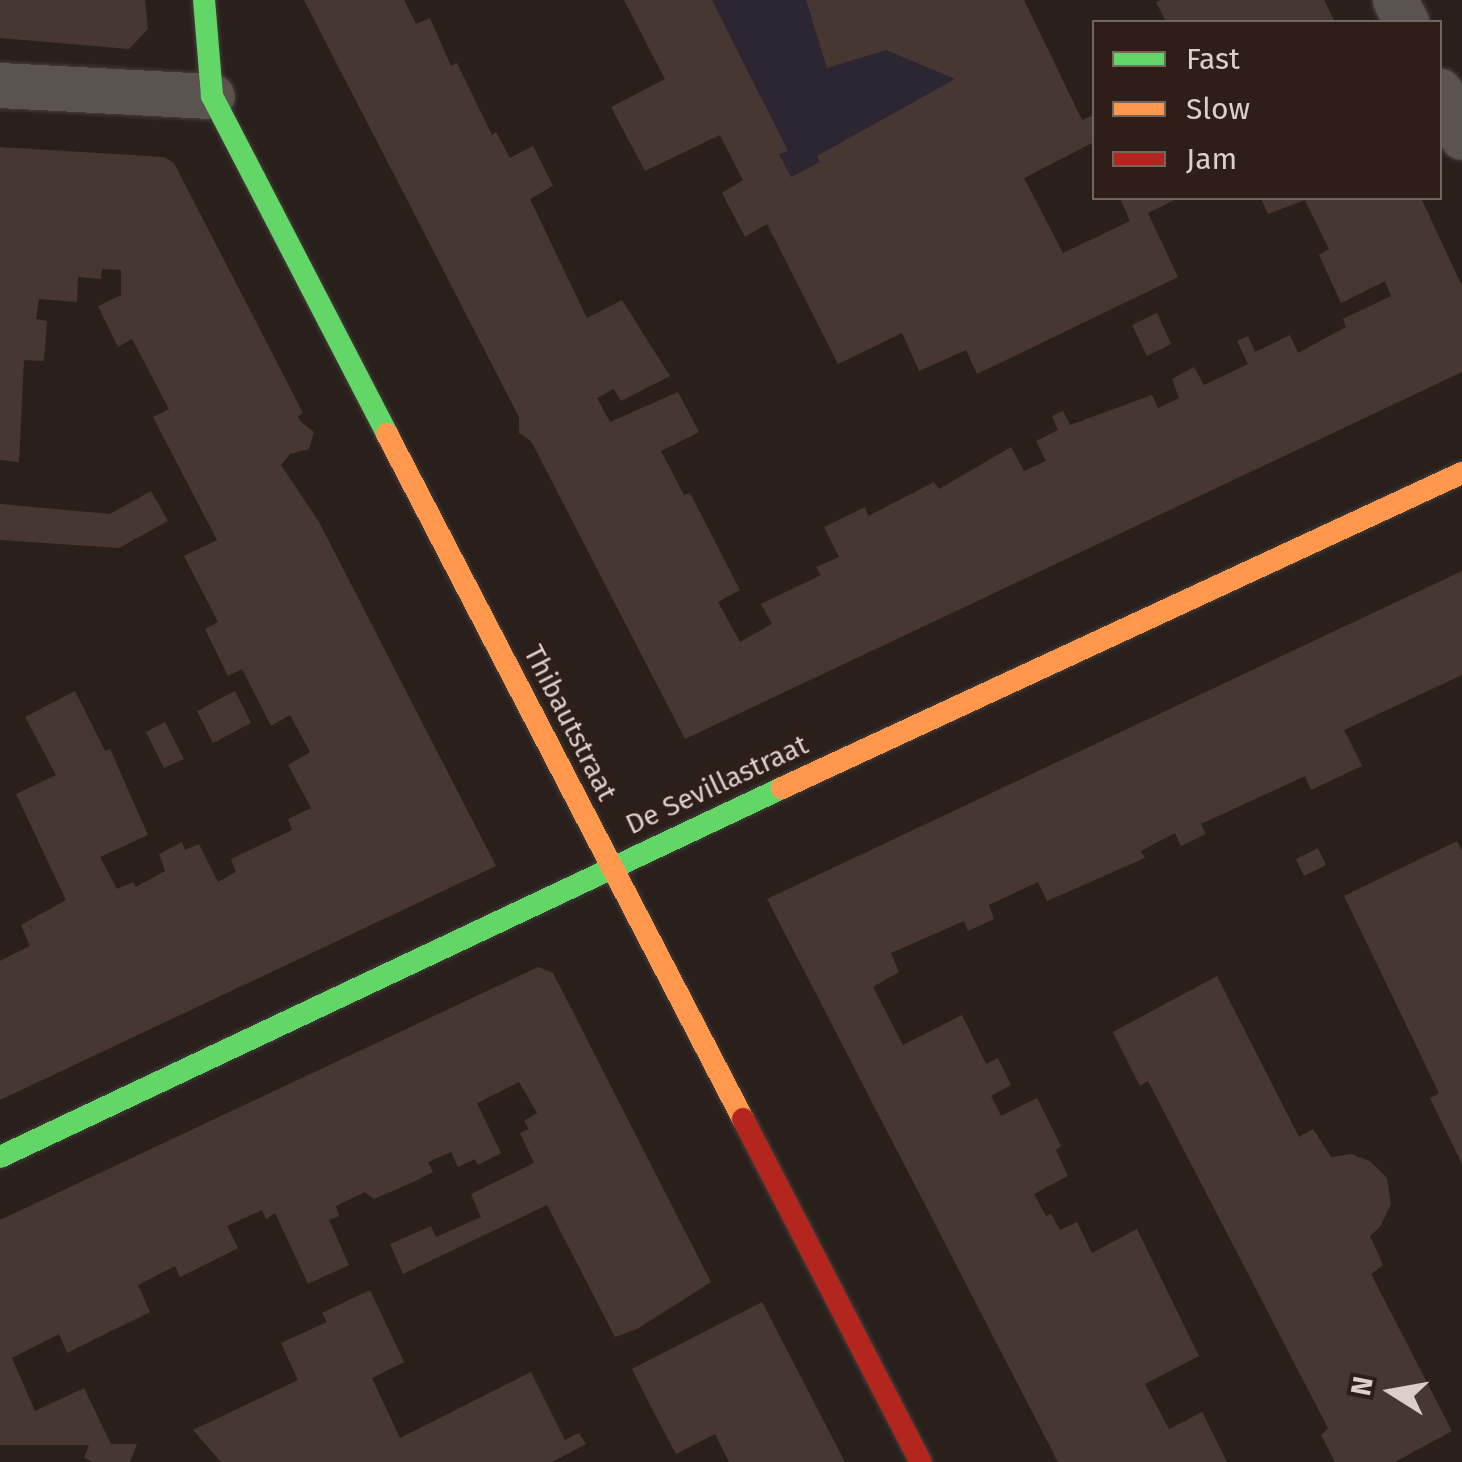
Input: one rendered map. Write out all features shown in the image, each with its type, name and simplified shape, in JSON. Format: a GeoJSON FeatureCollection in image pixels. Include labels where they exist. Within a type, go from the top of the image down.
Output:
{"type":"FeatureCollection","features":[{"type":"Feature","properties":{"kind":"street","name":"Thibautstraat"},"geometry":{"type":"LineString","coordinates":[[204,0],[212,96],[921,1462]]}},
{"type":"Feature","properties":{"kind":"street"},"geometry":{"type":"LineString","coordinates":[[0,85],[212,96]]}},
{"type":"Feature","properties":{"kind":"street"},"geometry":{"type":"LineString","coordinates":[[1442,95],[1462,137]]}},
{"type":"Feature","properties":{"kind":"street","name":"De Sevillastraat"},"geometry":{"type":"LineString","coordinates":[[0,1157],[1462,473]]}},
{"type":"Feature","properties":{"kind":"shaded area"},"geometry":{"type":"Polygon","coordinates":[[[649,0],[862,0],[876,46],[1024,107],[772,236],[649,0]]]}},
{"type":"Feature","properties":{"kind":"building"},"geometry":{"type":"Polygon","coordinates":[[[0,0],[145,0],[148,29],[129,49],[0,38],[0,0]]]}},
{"type":"Feature","properties":{"kind":"building"},"geometry":{"type":"Polygon","coordinates":[[[304,0],[404,0],[416,24],[430,18],[451,66],[457,63],[492,135],[496,132],[510,158],[533,146],[553,186],[530,199],[587,318],[622,300],[670,376],[621,401],[614,389],[597,398],[610,422],[678,392],[699,432],[661,451],[684,495],[690,493],[740,590],[718,602],[740,642],[772,624],[761,604],[821,575],[816,567],[839,557],[824,527],[865,507],[868,516],[934,482],[939,489],[1011,447],[1024,471],[1046,461],[1036,441],[1058,430],[1052,416],[1063,411],[1070,425],[1152,395],[1158,408],[1179,398],[1172,379],[1194,367],[1204,385],[1248,364],[1237,341],[1248,336],[1255,352],[1290,335],[1298,353],[1346,327],[1343,319],[1391,296],[1385,281],[1341,303],[1319,255],[1329,249],[1305,200],[1422,200],[1462,286],[1462,372],[685,739],[531,441],[519,433],[519,417],[304,0]]]}},
{"type":"Feature","properties":{"kind":"building"},"geometry":{"type":"Polygon","coordinates":[[[624,0],[712,0],[788,151],[779,154],[791,177],[820,162],[817,156],[955,79],[886,50],[827,68],[806,0],[1024,0],[1082,120],[1092,116],[1092,143],[1024,178],[1063,253],[1130,221],[1121,200],[1174,200],[1148,213],[1178,277],[977,374],[966,350],[919,371],[902,333],[838,364],[767,224],[745,237],[722,193],[743,180],[720,135],[645,171],[611,107],[665,79],[624,0]]]}},
{"type":"Feature","properties":{"kind":"building"},"geometry":{"type":"Polygon","coordinates":[[[1324,0],[1334,20],[1165,20],[1156,2],[1324,0]]]}},
{"type":"Feature","properties":{"kind":"building"},"geometry":{"type":"Polygon","coordinates":[[[0,147],[164,157],[174,163],[303,413],[298,416],[300,421],[314,432],[309,449],[290,454],[281,465],[319,522],[496,866],[0,1100],[0,961],[30,946],[21,925],[66,900],[16,794],[56,775],[25,717],[75,691],[105,751],[110,749],[148,835],[100,857],[117,889],[133,882],[136,887],[165,871],[159,854],[182,842],[185,850],[199,844],[218,882],[236,872],[231,859],[292,830],[288,819],[311,808],[288,765],[310,752],[290,715],[271,726],[242,669],[228,676],[205,629],[218,622],[184,556],[217,540],[153,417],[169,409],[132,339],[118,347],[98,306],[121,295],[121,270],[102,269],[101,279],[78,277],[77,302],[39,299],[36,319],[47,321],[44,361],[24,360],[19,462],[0,460],[0,147]]]}},
{"type":"Feature","properties":{"kind":"building"},"geometry":{"type":"Polygon","coordinates":[[[1262,200],[1305,200],[1268,214],[1262,200]]]}},
{"type":"Feature","properties":{"kind":"building"},"geometry":{"type":"Polygon","coordinates":[[[1157,313],[1171,344],[1147,356],[1132,325],[1157,313]]]}},
{"type":"Feature","properties":{"kind":"building"},"geometry":{"type":"Polygon","coordinates":[[[151,491],[168,521],[119,548],[0,540],[0,504],[110,514],[151,491]]]}},
{"type":"Feature","properties":{"kind":"building"},"geometry":{"type":"Polygon","coordinates":[[[1462,571],[1462,675],[1344,730],[1362,766],[1311,790],[1305,776],[1201,824],[1206,834],[1181,846],[1175,833],[1141,851],[1145,858],[1047,901],[1038,882],[989,905],[994,919],[968,931],[964,921],[891,953],[899,972],[873,987],[903,1045],[962,1015],[986,1064],[998,1058],[1011,1085],[991,1096],[1001,1116],[1037,1098],[1061,1146],[1056,1150],[1068,1176],[1034,1194],[1046,1216],[1051,1214],[1060,1230],[1077,1222],[1092,1253],[1137,1229],[1199,1356],[1145,1384],[1169,1429],[1202,1412],[1227,1462],[1058,1462],[767,899],[1462,571]]]}},
{"type":"Feature","properties":{"kind":"building"},"geometry":{"type":"Polygon","coordinates":[[[235,691],[251,723],[213,743],[197,711],[235,691]]]}},
{"type":"Feature","properties":{"kind":"building"},"geometry":{"type":"Polygon","coordinates":[[[165,722],[184,759],[164,768],[146,732],[165,722]]]}},
{"type":"Feature","properties":{"kind":"building"},"geometry":{"type":"Polygon","coordinates":[[[1457,841],[1462,851],[1462,1164],[1430,1098],[1439,1093],[1344,896],[1457,841]]]}},
{"type":"Feature","properties":{"kind":"building"},"geometry":{"type":"Polygon","coordinates":[[[1318,848],[1326,865],[1304,876],[1296,859],[1318,848]]]}},
{"type":"Feature","properties":{"kind":"building"},"geometry":{"type":"Polygon","coordinates":[[[538,967],[553,973],[711,1282],[637,1329],[615,1337],[547,1205],[403,1274],[390,1244],[431,1226],[436,1237],[481,1217],[471,1194],[534,1163],[520,1133],[529,1129],[524,1121],[537,1113],[519,1082],[477,1103],[501,1153],[478,1165],[475,1159],[458,1167],[451,1152],[428,1162],[433,1172],[411,1183],[374,1199],[365,1192],[336,1206],[339,1216],[329,1220],[349,1265],[308,1284],[275,1213],[266,1219],[262,1210],[227,1226],[238,1248],[180,1277],[175,1266],[138,1285],[150,1312],[67,1353],[59,1334],[12,1358],[35,1411],[84,1388],[111,1444],[137,1444],[130,1462],[93,1462],[84,1458],[89,1445],[0,1445],[0,1220],[538,967]]]}},
{"type":"Feature","properties":{"kind":"building"},"geometry":{"type":"Polygon","coordinates":[[[1217,976],[1299,1137],[1313,1129],[1331,1157],[1351,1154],[1370,1161],[1387,1178],[1391,1204],[1380,1227],[1370,1236],[1383,1265],[1371,1274],[1452,1431],[1395,1462],[1335,1462],[1321,1435],[1328,1428],[1148,1081],[1140,1086],[1113,1032],[1217,976]]]}},
{"type":"Feature","properties":{"kind":"building"},"geometry":{"type":"Polygon","coordinates":[[[370,1290],[404,1362],[372,1378],[400,1438],[531,1372],[565,1440],[579,1433],[586,1444],[552,1462],[221,1462],[193,1430],[298,1380],[281,1343],[327,1322],[322,1313],[370,1290]]]}},
{"type":"Feature","properties":{"kind":"building"},"geometry":{"type":"Polygon","coordinates":[[[762,1302],[845,1462],[729,1462],[715,1434],[676,1454],[652,1409],[632,1369],[762,1302]]]}},
{"type":"Feature","properties":{"kind":"traffic: fast"},"geometry":{"type":"LineString","coordinates":[[204,0],[212,96],[387,434]]}},
{"type":"Feature","properties":{"kind":"traffic: fast"},"geometry":{"type":"LineString","coordinates":[[0,1157],[782,788]]}},
{"type":"Feature","properties":{"kind":"traffic: slow"},"geometry":{"type":"LineString","coordinates":[[387,434],[743,1119]]}},
{"type":"Feature","properties":{"kind":"traffic: slow"},"geometry":{"type":"LineString","coordinates":[[782,788],[1462,473]]}},
{"type":"Feature","properties":{"kind":"traffic: jam"},"geometry":{"type":"LineString","coordinates":[[743,1119],[921,1462]]}}]}
